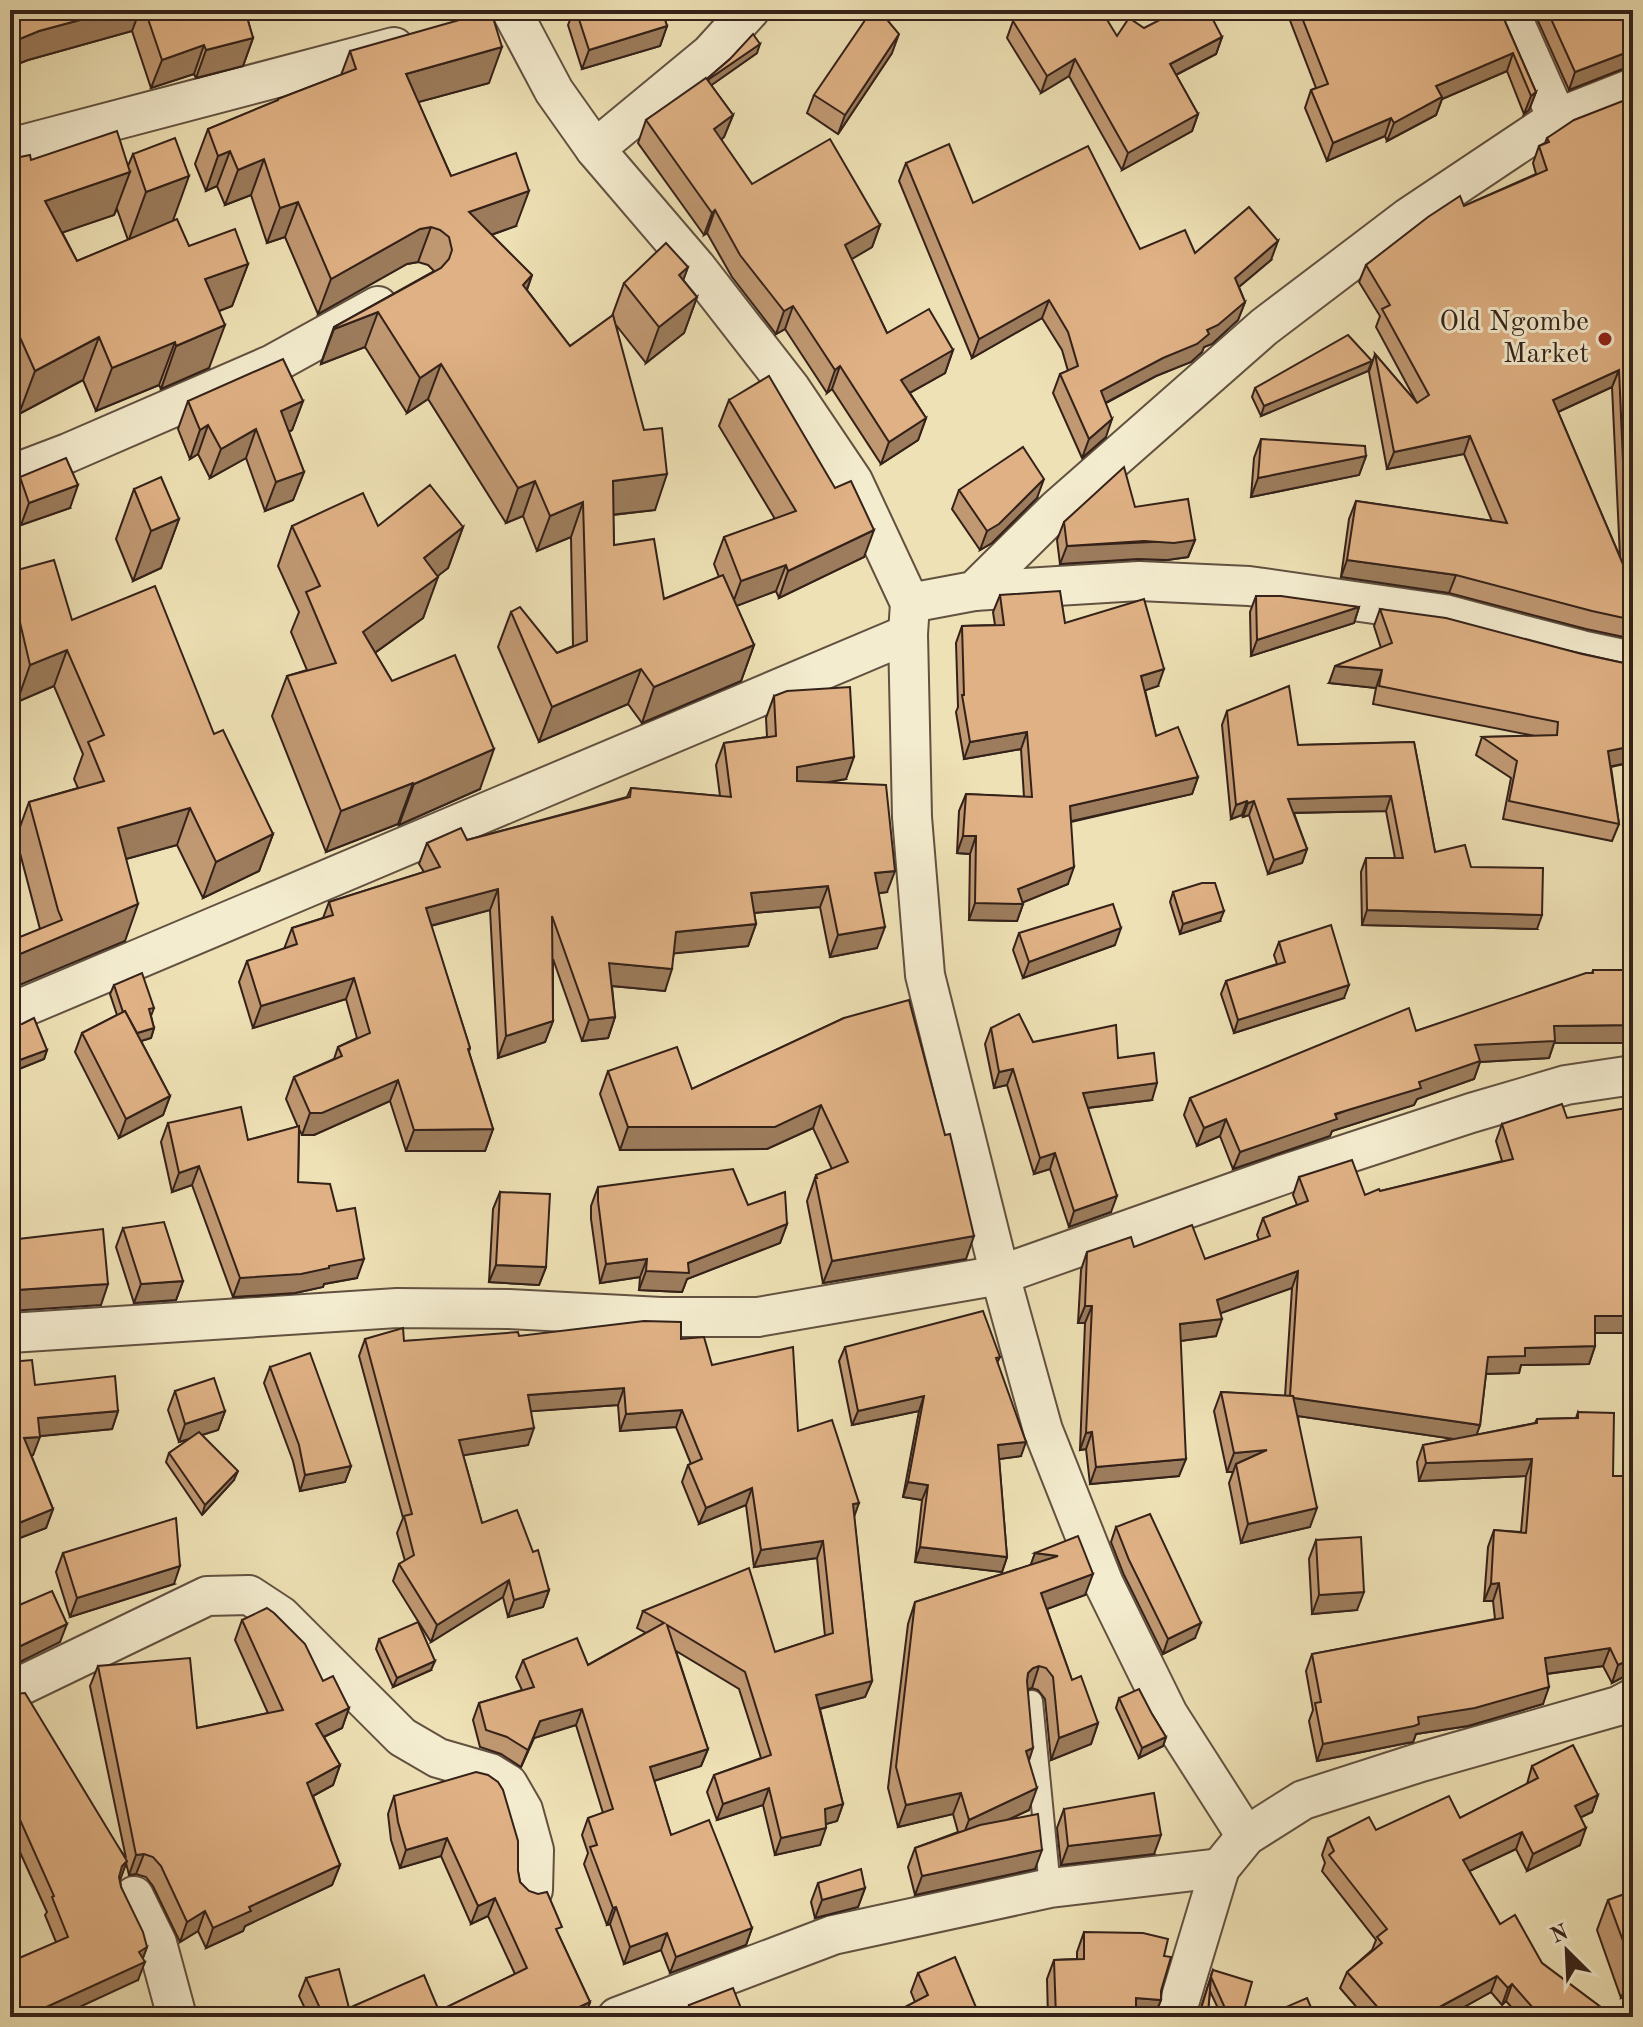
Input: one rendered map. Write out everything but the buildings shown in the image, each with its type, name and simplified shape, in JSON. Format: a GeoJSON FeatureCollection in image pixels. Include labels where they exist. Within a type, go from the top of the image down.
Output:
{"type":"FeatureCollection","features":[{"type":"Feature","properties":{"kind":"street"},"geometry":{"type":"LineString","coordinates":[[595,149],[710,54],[750,10]]}},
{"type":"Feature","properties":{"kind":"street"},"geometry":{"type":"LineString","coordinates":[[1509,10],[1557,118]]}},
{"type":"Feature","properties":{"kind":"street"},"geometry":{"type":"LineString","coordinates":[[506,14],[595,149],[696,267],[791,389],[853,481],[909,618],[912,817],[925,975],[1000,1275],[1043,1430],[1104,1584],[1168,1714],[1246,1836]]}},
{"type":"Feature","properties":{"kind":"street"},"geometry":{"type":"LineString","coordinates":[[10,148],[304,73],[423,39]]}},
{"type":"Feature","properties":{"kind":"street"},"geometry":{"type":"LineString","coordinates":[[974,591],[1057,509],[1264,327],[1409,217],[1557,118],[1633,88]]}},
{"type":"Feature","properties":{"kind":"street"},"geometry":{"type":"LineString","coordinates":[[10,475],[273,364],[403,292]]}},
{"type":"Feature","properties":{"kind":"street"},"geometry":{"type":"LineString","coordinates":[[10,1013],[974,591],[1139,581],[1249,586],[1444,614],[1633,661]]}},
{"type":"Feature","properties":{"kind":"street"},"geometry":{"type":"LineString","coordinates":[[10,1333],[397,1308],[509,1309],[661,1317],[758,1317],[1000,1275],[1285,1174],[1471,1113],[1566,1085],[1633,1075]]}},
{"type":"Feature","properties":{"kind":"street"},"geometry":{"type":"LineString","coordinates":[[10,1691],[207,1596],[249,1595],[281,1616],[402,1737],[438,1758],[490,1773],[508,1784],[523,1810],[534,1850],[533,1890]]}},
{"type":"Feature","properties":{"kind":"street"},"geometry":{"type":"LineString","coordinates":[[1175,2017],[1220,1868],[1246,1836],[1303,1800],[1421,1762],[1628,1712]]}},
{"type":"Feature","properties":{"kind":"street"},"geometry":{"type":"LineString","coordinates":[[617,2017],[833,1935],[1050,1888],[1220,1868]]}},
{"type":"Feature","properties":{"kind":"street"},"geometry":{"type":"LineString","coordinates":[[134,1896],[157,1943],[177,2017]]}},
{"type":"Feature","properties":{"kind":"lane"},"geometry":{"type":"LineString","coordinates":[[1032,1701],[1050,1888]]}},
{"type":"Feature","properties":{"kind":"place","name":"Old Ngombe Market"},"geometry":{"type":"Point","coordinates":[1605,339]}}]}
